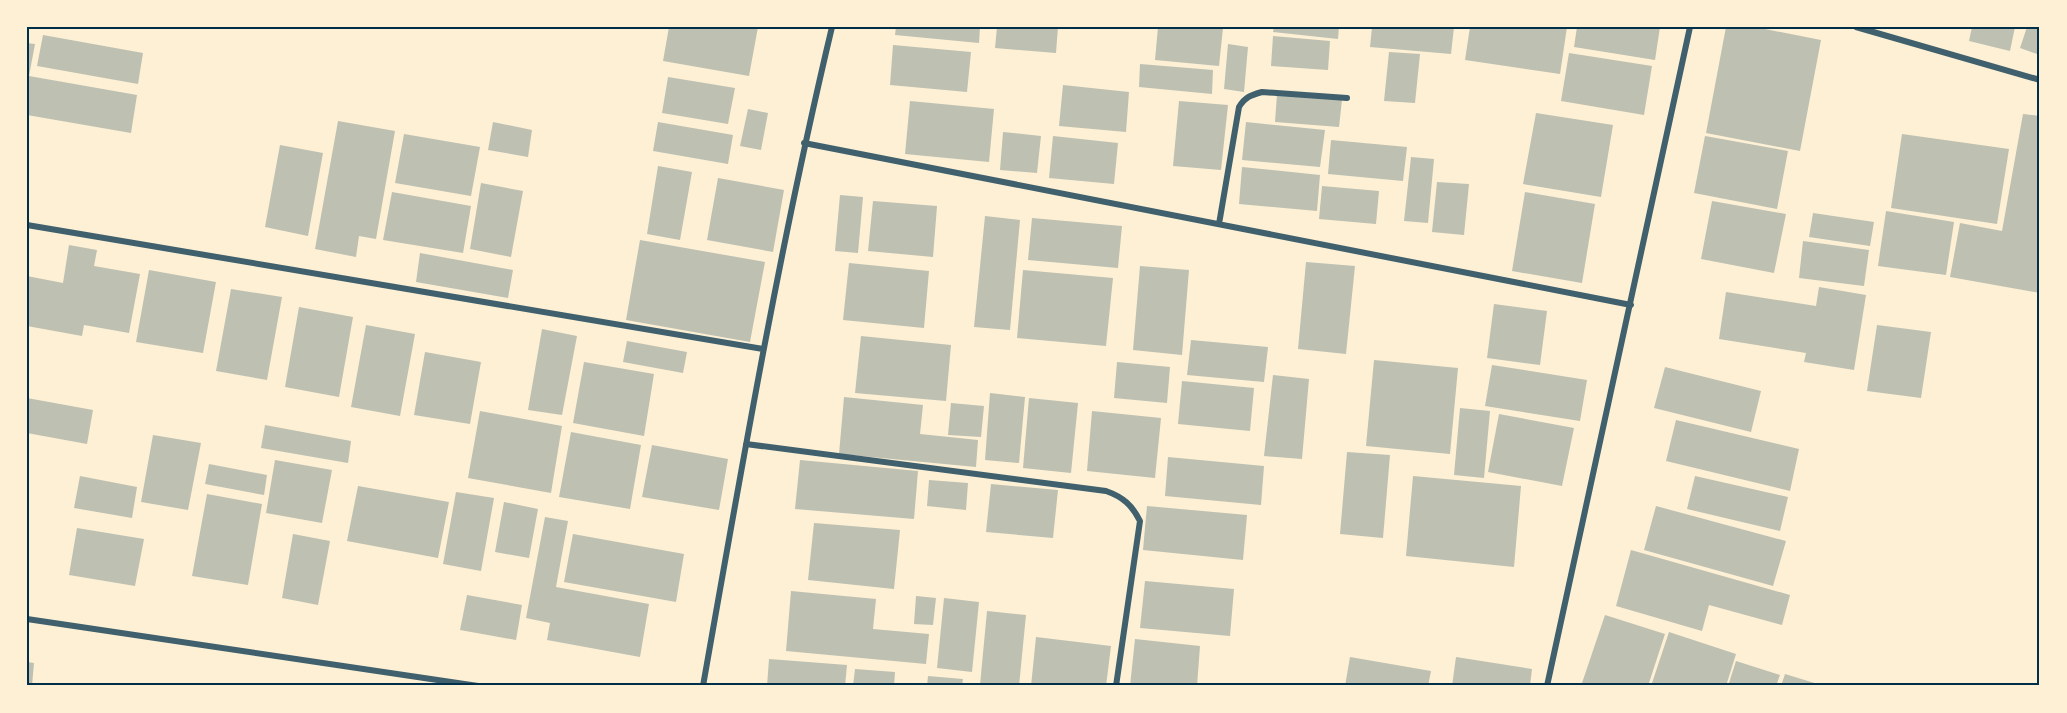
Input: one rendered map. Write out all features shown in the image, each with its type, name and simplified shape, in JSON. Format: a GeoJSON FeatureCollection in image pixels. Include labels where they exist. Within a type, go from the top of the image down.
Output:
{"type":"FeatureCollection","features":[{"type":"Feature","properties":{"kind":"street"},"geometry":{"type":"LineString","coordinates":[[703,686],[763,350],[804,143],[832,27]]}},
{"type":"Feature","properties":{"kind":"street"},"geometry":{"type":"LineString","coordinates":[[1547,686],[1690,27]]}},
{"type":"Feature","properties":{"kind":"street"},"geometry":{"type":"LineString","coordinates":[[1861,27],[2040,80]]}},
{"type":"Feature","properties":{"kind":"street"},"geometry":{"type":"LineString","coordinates":[[1219,224],[1239,107],[1243,100],[1262,92],[1347,98]]}},
{"type":"Feature","properties":{"kind":"street"},"geometry":{"type":"LineString","coordinates":[[804,143],[1630,305]]}},
{"type":"Feature","properties":{"kind":"street"},"geometry":{"type":"LineString","coordinates":[[27,225],[763,350]]}},
{"type":"Feature","properties":{"kind":"street"},"geometry":{"type":"LineString","coordinates":[[746,444],[1106,491],[1123,498],[1132,507],[1140,521],[1116,686]]}},
{"type":"Feature","properties":{"kind":"street"},"geometry":{"type":"LineString","coordinates":[[27,619],[478,686]]}},
{"type":"Feature","properties":{"kind":"building"},"geometry":{"type":"Polygon","coordinates":[[[669,27],[758,27],[749,76],[663,61],[669,27]]]}},
{"type":"Feature","properties":{"kind":"building"},"geometry":{"type":"Polygon","coordinates":[[[896,27],[980,27],[979,43],[895,35],[896,27]]]}},
{"type":"Feature","properties":{"kind":"building"},"geometry":{"type":"Polygon","coordinates":[[[997,27],[1058,27],[1056,53],[995,48],[997,27]]]}},
{"type":"Feature","properties":{"kind":"building"},"geometry":{"type":"Polygon","coordinates":[[[1158,27],[1223,28],[1219,66],[1155,60],[1158,27]]]}},
{"type":"Feature","properties":{"kind":"building"},"geometry":{"type":"Polygon","coordinates":[[[1274,27],[1339,27],[1338,39],[1273,32],[1274,27]]]}},
{"type":"Feature","properties":{"kind":"building"},"geometry":{"type":"Polygon","coordinates":[[[1372,27],[1454,27],[1451,54],[1370,47],[1372,27]]]}},
{"type":"Feature","properties":{"kind":"building"},"geometry":{"type":"Polygon","coordinates":[[[1470,27],[1567,27],[1560,74],[1465,60],[1470,27]]]}},
{"type":"Feature","properties":{"kind":"building"},"geometry":{"type":"Polygon","coordinates":[[[1577,27],[1660,27],[1655,60],[1574,47],[1577,27]]]}},
{"type":"Feature","properties":{"kind":"building"},"geometry":{"type":"Polygon","coordinates":[[[1726,27],[1755,27],[1821,40],[1800,151],[1706,133],[1726,27]]]}},
{"type":"Feature","properties":{"kind":"building"},"geometry":{"type":"Polygon","coordinates":[[[1972,27],[2015,27],[2010,51],[1969,41],[1972,27]]]}},
{"type":"Feature","properties":{"kind":"building"},"geometry":{"type":"Polygon","coordinates":[[[2027,27],[2040,27],[2040,55],[2020,48],[2027,27]]]}},
{"type":"Feature","properties":{"kind":"building"},"geometry":{"type":"Polygon","coordinates":[[[43,35],[143,53],[138,84],[37,66],[43,35]]]}},
{"type":"Feature","properties":{"kind":"building"},"geometry":{"type":"Polygon","coordinates":[[[1273,36],[1330,41],[1328,70],[1271,66],[1273,36]]]}},
{"type":"Feature","properties":{"kind":"building"},"geometry":{"type":"Polygon","coordinates":[[[27,43],[35,44],[29,76],[137,95],[131,133],[27,115],[27,43]]]}},
{"type":"Feature","properties":{"kind":"building"},"geometry":{"type":"Polygon","coordinates":[[[1228,44],[1248,47],[1244,92],[1224,89],[1228,44]]]}},
{"type":"Feature","properties":{"kind":"building"},"geometry":{"type":"Polygon","coordinates":[[[893,45],[971,52],[967,92],[890,85],[893,45]]]}},
{"type":"Feature","properties":{"kind":"building"},"geometry":{"type":"Polygon","coordinates":[[[1389,52],[1420,54],[1415,103],[1384,101],[1389,52]]]}},
{"type":"Feature","properties":{"kind":"building"},"geometry":{"type":"Polygon","coordinates":[[[1569,53],[1652,66],[1644,115],[1561,101],[1569,53]]]}},
{"type":"Feature","properties":{"kind":"building"},"geometry":{"type":"Polygon","coordinates":[[[1140,64],[1213,70],[1212,94],[1139,87],[1140,64]]]}},
{"type":"Feature","properties":{"kind":"building"},"geometry":{"type":"Polygon","coordinates":[[[668,77],[735,88],[728,124],[662,113],[668,77]]]}},
{"type":"Feature","properties":{"kind":"building"},"geometry":{"type":"Polygon","coordinates":[[[1063,85],[1129,92],[1126,132],[1059,126],[1063,85]]]}},
{"type":"Feature","properties":{"kind":"building"},"geometry":{"type":"Polygon","coordinates":[[[1277,94],[1342,100],[1339,127],[1275,122],[1277,94]]]}},
{"type":"Feature","properties":{"kind":"building"},"geometry":{"type":"Polygon","coordinates":[[[910,101],[994,109],[989,162],[905,154],[910,101]]]}},
{"type":"Feature","properties":{"kind":"building"},"geometry":{"type":"Polygon","coordinates":[[[1179,101],[1228,105],[1221,170],[1173,166],[1179,101]]]}},
{"type":"Feature","properties":{"kind":"building"},"geometry":{"type":"Polygon","coordinates":[[[748,109],[768,113],[761,150],[740,146],[748,109]]]}},
{"type":"Feature","properties":{"kind":"building"},"geometry":{"type":"Polygon","coordinates":[[[1536,113],[1613,125],[1601,197],[1523,184],[1536,113]]]}},
{"type":"Feature","properties":{"kind":"building"},"geometry":{"type":"Polygon","coordinates":[[[2023,114],[2040,116],[2040,293],[1950,277],[1960,223],[2002,231],[2023,114]]]}},
{"type":"Feature","properties":{"kind":"building"},"geometry":{"type":"Polygon","coordinates":[[[338,121],[395,131],[376,239],[359,236],[356,257],[315,249],[338,121]]]}},
{"type":"Feature","properties":{"kind":"building"},"geometry":{"type":"Polygon","coordinates":[[[493,122],[532,130],[528,157],[488,150],[493,122]]]}},
{"type":"Feature","properties":{"kind":"building"},"geometry":{"type":"Polygon","coordinates":[[[658,122],[733,135],[728,164],[653,151],[658,122]]]}},
{"type":"Feature","properties":{"kind":"building"},"geometry":{"type":"Polygon","coordinates":[[[1246,122],[1325,130],[1320,167],[1242,160],[1246,122]]]}},
{"type":"Feature","properties":{"kind":"building"},"geometry":{"type":"Polygon","coordinates":[[[1003,132],[1041,136],[1037,173],[1000,170],[1003,132]]]}},
{"type":"Feature","properties":{"kind":"building"},"geometry":{"type":"Polygon","coordinates":[[[404,134],[480,147],[471,196],[395,183],[404,134]]]}},
{"type":"Feature","properties":{"kind":"building"},"geometry":{"type":"Polygon","coordinates":[[[1902,134],[2009,149],[1997,224],[1891,208],[1902,134]]]}},
{"type":"Feature","properties":{"kind":"building"},"geometry":{"type":"Polygon","coordinates":[[[1053,136],[1118,143],[1114,184],[1049,178],[1053,136]]]}},
{"type":"Feature","properties":{"kind":"building"},"geometry":{"type":"Polygon","coordinates":[[[1705,136],[1788,151],[1777,209],[1694,193],[1705,136]]]}},
{"type":"Feature","properties":{"kind":"building"},"geometry":{"type":"Polygon","coordinates":[[[1331,140],[1407,147],[1403,181],[1328,174],[1331,140]]]}},
{"type":"Feature","properties":{"kind":"building"},"geometry":{"type":"Polygon","coordinates":[[[280,145],[323,153],[308,236],[265,227],[280,145]]]}},
{"type":"Feature","properties":{"kind":"building"},"geometry":{"type":"Polygon","coordinates":[[[1411,157],[1434,159],[1428,223],[1404,221],[1411,157]]]}},
{"type":"Feature","properties":{"kind":"building"},"geometry":{"type":"Polygon","coordinates":[[[658,166],[692,172],[680,240],[647,234],[658,166]]]}},
{"type":"Feature","properties":{"kind":"building"},"geometry":{"type":"Polygon","coordinates":[[[1242,167],[1320,175],[1317,211],[1239,204],[1242,167]]]}},
{"type":"Feature","properties":{"kind":"building"},"geometry":{"type":"Polygon","coordinates":[[[718,178],[784,190],[773,252],[707,240],[718,178]]]}},
{"type":"Feature","properties":{"kind":"building"},"geometry":{"type":"Polygon","coordinates":[[[1437,182],[1469,184],[1464,235],[1432,232],[1437,182]]]}},
{"type":"Feature","properties":{"kind":"building"},"geometry":{"type":"Polygon","coordinates":[[[481,183],[523,191],[511,257],[470,249],[481,183]]]}},
{"type":"Feature","properties":{"kind":"building"},"geometry":{"type":"Polygon","coordinates":[[[1322,186],[1379,191],[1376,224],[1319,219],[1322,186]]]}},
{"type":"Feature","properties":{"kind":"building"},"geometry":{"type":"Polygon","coordinates":[[[392,192],[471,206],[463,253],[383,240],[392,192]]]}},
{"type":"Feature","properties":{"kind":"building"},"geometry":{"type":"Polygon","coordinates":[[[1525,192],[1595,204],[1582,283],[1512,271],[1525,192]]]}},
{"type":"Feature","properties":{"kind":"building"},"geometry":{"type":"Polygon","coordinates":[[[840,195],[863,197],[858,253],[835,251],[840,195]]]}},
{"type":"Feature","properties":{"kind":"building"},"geometry":{"type":"Polygon","coordinates":[[[873,201],[937,206],[933,257],[868,251],[873,201]]]}},
{"type":"Feature","properties":{"kind":"building"},"geometry":{"type":"Polygon","coordinates":[[[1712,201],[1786,214],[1774,273],[1701,259],[1712,201]]]}},
{"type":"Feature","properties":{"kind":"building"},"geometry":{"type":"Polygon","coordinates":[[[1886,211],[1954,222],[1946,275],[1878,266],[1886,211]]]}},
{"type":"Feature","properties":{"kind":"building"},"geometry":{"type":"Polygon","coordinates":[[[1813,213],[1874,222],[1870,246],[1809,237],[1813,213]]]}},
{"type":"Feature","properties":{"kind":"building"},"geometry":{"type":"Polygon","coordinates":[[[985,216],[1020,220],[1010,330],[974,327],[985,216]]]}},
{"type":"Feature","properties":{"kind":"building"},"geometry":{"type":"Polygon","coordinates":[[[1032,218],[1122,226],[1118,268],[1028,260],[1032,218]]]}},
{"type":"Feature","properties":{"kind":"building"},"geometry":{"type":"Polygon","coordinates":[[[640,240],[765,262],[750,342],[626,320],[640,240]]]}},
{"type":"Feature","properties":{"kind":"building"},"geometry":{"type":"Polygon","coordinates":[[[1803,241],[1869,250],[1864,286],[1799,278],[1803,241]]]}},
{"type":"Feature","properties":{"kind":"building"},"geometry":{"type":"Polygon","coordinates":[[[69,245],[97,250],[94,266],[140,274],[129,333],[84,325],[82,336],[27,326],[27,276],[63,283],[69,245]]]}},
{"type":"Feature","properties":{"kind":"building"},"geometry":{"type":"Polygon","coordinates":[[[420,253],[513,270],[508,298],[416,282],[420,253]]]}},
{"type":"Feature","properties":{"kind":"building"},"geometry":{"type":"Polygon","coordinates":[[[1306,262],[1355,266],[1346,354],[1298,349],[1306,262]]]}},
{"type":"Feature","properties":{"kind":"building"},"geometry":{"type":"Polygon","coordinates":[[[849,263],[929,271],[924,328],[843,320],[849,263]]]}},
{"type":"Feature","properties":{"kind":"building"},"geometry":{"type":"Polygon","coordinates":[[[1140,266],[1189,270],[1182,355],[1133,350],[1140,266]]]}},
{"type":"Feature","properties":{"kind":"building"},"geometry":{"type":"Polygon","coordinates":[[[149,270],[216,282],[203,353],[136,342],[149,270]]]}},
{"type":"Feature","properties":{"kind":"building"},"geometry":{"type":"Polygon","coordinates":[[[1023,270],[1113,278],[1106,346],[1017,338],[1023,270]]]}},
{"type":"Feature","properties":{"kind":"building"},"geometry":{"type":"Polygon","coordinates":[[[1819,287],[1866,295],[1854,370],[1804,362],[1806,353],[1719,339],[1726,292],[1816,306],[1819,287]]]}},
{"type":"Feature","properties":{"kind":"building"},"geometry":{"type":"Polygon","coordinates":[[[231,289],[282,297],[267,380],[216,371],[231,289]]]}},
{"type":"Feature","properties":{"kind":"building"},"geometry":{"type":"Polygon","coordinates":[[[1494,304],[1547,311],[1540,365],[1487,358],[1494,304]]]}},
{"type":"Feature","properties":{"kind":"building"},"geometry":{"type":"Polygon","coordinates":[[[299,307],[353,317],[339,397],[285,387],[299,307]]]}},
{"type":"Feature","properties":{"kind":"building"},"geometry":{"type":"Polygon","coordinates":[[[366,325],[415,334],[400,416],[351,407],[366,325]]]}},
{"type":"Feature","properties":{"kind":"building"},"geometry":{"type":"Polygon","coordinates":[[[1877,325],[1931,332],[1921,398],[1867,391],[1877,325]]]}},
{"type":"Feature","properties":{"kind":"building"},"geometry":{"type":"Polygon","coordinates":[[[542,329],[577,336],[562,415],[528,410],[542,329]]]}},
{"type":"Feature","properties":{"kind":"building"},"geometry":{"type":"Polygon","coordinates":[[[861,336],[951,345],[946,401],[855,393],[861,336]]]}},
{"type":"Feature","properties":{"kind":"building"},"geometry":{"type":"Polygon","coordinates":[[[1191,340],[1268,347],[1264,382],[1187,375],[1191,340]]]}},
{"type":"Feature","properties":{"kind":"building"},"geometry":{"type":"Polygon","coordinates":[[[627,341],[687,352],[683,373],[623,362],[627,341]]]}},
{"type":"Feature","properties":{"kind":"building"},"geometry":{"type":"Polygon","coordinates":[[[425,352],[481,362],[470,424],[414,415],[425,352]]]}},
{"type":"Feature","properties":{"kind":"building"},"geometry":{"type":"Polygon","coordinates":[[[1374,360],[1458,368],[1450,454],[1366,446],[1374,360]]]}},
{"type":"Feature","properties":{"kind":"building"},"geometry":{"type":"Polygon","coordinates":[[[584,362],[654,374],[644,436],[573,423],[584,362]]]}},
{"type":"Feature","properties":{"kind":"building"},"geometry":{"type":"Polygon","coordinates":[[[1117,362],[1170,367],[1167,403],[1114,398],[1117,362]]]}},
{"type":"Feature","properties":{"kind":"building"},"geometry":{"type":"Polygon","coordinates":[[[1492,365],[1587,380],[1580,421],[1485,406],[1492,365]]]}},
{"type":"Feature","properties":{"kind":"building"},"geometry":{"type":"Polygon","coordinates":[[[1665,367],[1761,391],[1751,432],[1654,408],[1665,367]]]}},
{"type":"Feature","properties":{"kind":"building"},"geometry":{"type":"Polygon","coordinates":[[[1273,375],[1309,379],[1302,459],[1264,456],[1273,375]]]}},
{"type":"Feature","properties":{"kind":"building"},"geometry":{"type":"Polygon","coordinates":[[[1182,381],[1254,388],[1250,431],[1178,424],[1182,381]]]}},
{"type":"Feature","properties":{"kind":"building"},"geometry":{"type":"Polygon","coordinates":[[[990,393],[1025,397],[1019,463],[985,460],[990,393]]]}},
{"type":"Feature","properties":{"kind":"building"},"geometry":{"type":"Polygon","coordinates":[[[844,397],[923,405],[920,434],[978,440],[976,467],[839,454],[844,397]]]}},
{"type":"Feature","properties":{"kind":"building"},"geometry":{"type":"Polygon","coordinates":[[[27,398],[93,410],[87,444],[27,433],[27,398]]]}},
{"type":"Feature","properties":{"kind":"building"},"geometry":{"type":"Polygon","coordinates":[[[1029,398],[1078,403],[1071,473],[1023,468],[1029,398]]]}},
{"type":"Feature","properties":{"kind":"building"},"geometry":{"type":"Polygon","coordinates":[[[951,403],[984,406],[981,437],[948,435],[951,403]]]}},
{"type":"Feature","properties":{"kind":"building"},"geometry":{"type":"Polygon","coordinates":[[[1460,408],[1490,411],[1484,478],[1454,475],[1460,408]]]}},
{"type":"Feature","properties":{"kind":"building"},"geometry":{"type":"Polygon","coordinates":[[[480,411],[562,426],[551,493],[468,478],[480,411]]]}},
{"type":"Feature","properties":{"kind":"building"},"geometry":{"type":"Polygon","coordinates":[[[1092,411],[1161,418],[1155,478],[1087,471],[1092,411]]]}},
{"type":"Feature","properties":{"kind":"building"},"geometry":{"type":"Polygon","coordinates":[[[1499,414],[1574,428],[1562,486],[1488,472],[1499,414]]]}},
{"type":"Feature","properties":{"kind":"building"},"geometry":{"type":"Polygon","coordinates":[[[1676,420],[1799,449],[1790,491],[1666,461],[1676,420]]]}},
{"type":"Feature","properties":{"kind":"building"},"geometry":{"type":"Polygon","coordinates":[[[265,425],[351,441],[348,463],[261,448],[265,425]]]}},
{"type":"Feature","properties":{"kind":"building"},"geometry":{"type":"Polygon","coordinates":[[[571,432],[641,445],[630,509],[559,497],[571,432]]]}},
{"type":"Feature","properties":{"kind":"building"},"geometry":{"type":"Polygon","coordinates":[[[153,435],[201,443],[188,510],[141,502],[153,435]]]}},
{"type":"Feature","properties":{"kind":"building"},"geometry":{"type":"Polygon","coordinates":[[[652,445],[728,459],[719,510],[642,497],[652,445]]]}},
{"type":"Feature","properties":{"kind":"building"},"geometry":{"type":"Polygon","coordinates":[[[1347,452],[1390,455],[1383,538],[1340,534],[1347,452]]]}},
{"type":"Feature","properties":{"kind":"building"},"geometry":{"type":"Polygon","coordinates":[[[1168,457],[1264,466],[1261,505],[1165,496],[1168,457]]]}},
{"type":"Feature","properties":{"kind":"building"},"geometry":{"type":"Polygon","coordinates":[[[275,460],[332,470],[322,523],[266,513],[275,460]]]}},
{"type":"Feature","properties":{"kind":"building"},"geometry":{"type":"Polygon","coordinates":[[[800,460],[918,471],[914,519],[795,509],[800,460]]]}},
{"type":"Feature","properties":{"kind":"building"},"geometry":{"type":"Polygon","coordinates":[[[209,464],[267,475],[264,495],[205,484],[209,464]]]}},
{"type":"Feature","properties":{"kind":"building"},"geometry":{"type":"Polygon","coordinates":[[[80,476],[137,487],[132,518],[74,508],[80,476]]]}},
{"type":"Feature","properties":{"kind":"building"},"geometry":{"type":"Polygon","coordinates":[[[1413,476],[1521,486],[1514,567],[1406,556],[1413,476]]]}},
{"type":"Feature","properties":{"kind":"building"},"geometry":{"type":"Polygon","coordinates":[[[1695,476],[1788,497],[1780,531],[1687,509],[1695,476]]]}},
{"type":"Feature","properties":{"kind":"building"},"geometry":{"type":"Polygon","coordinates":[[[929,480],[968,483],[966,510],[927,506],[929,480]]]}},
{"type":"Feature","properties":{"kind":"building"},"geometry":{"type":"Polygon","coordinates":[[[991,484],[1058,490],[1053,538],[986,532],[991,484]]]}},
{"type":"Feature","properties":{"kind":"building"},"geometry":{"type":"Polygon","coordinates":[[[358,486],[449,502],[438,558],[347,541],[358,486]]]}},
{"type":"Feature","properties":{"kind":"building"},"geometry":{"type":"Polygon","coordinates":[[[456,492],[494,498],[481,571],[443,564],[456,492]]]}},
{"type":"Feature","properties":{"kind":"building"},"geometry":{"type":"Polygon","coordinates":[[[207,494],[262,504],[248,585],[192,576],[207,494]]]}},
{"type":"Feature","properties":{"kind":"building"},"geometry":{"type":"Polygon","coordinates":[[[504,502],[538,509],[529,558],[495,552],[504,502]]]}},
{"type":"Feature","properties":{"kind":"building"},"geometry":{"type":"Polygon","coordinates":[[[1147,506],[1247,515],[1243,560],[1143,550],[1147,506]]]}},
{"type":"Feature","properties":{"kind":"building"},"geometry":{"type":"Polygon","coordinates":[[[1656,506],[1786,541],[1773,586],[1644,550],[1656,506]]]}},
{"type":"Feature","properties":{"kind":"building"},"geometry":{"type":"Polygon","coordinates":[[[545,517],[568,521],[556,587],[649,604],[640,657],[547,640],[550,623],[526,618],[545,517]]]}},
{"type":"Feature","properties":{"kind":"building"},"geometry":{"type":"Polygon","coordinates":[[[814,523],[900,530],[894,589],[808,580],[814,523]]]}},
{"type":"Feature","properties":{"kind":"building"},"geometry":{"type":"Polygon","coordinates":[[[77,528],[144,539],[135,586],[69,575],[77,528]]]}},
{"type":"Feature","properties":{"kind":"building"},"geometry":{"type":"Polygon","coordinates":[[[293,534],[330,541],[318,605],[282,598],[293,534]]]}},
{"type":"Feature","properties":{"kind":"building"},"geometry":{"type":"Polygon","coordinates":[[[573,534],[684,554],[676,602],[564,582],[573,534]]]}},
{"type":"Feature","properties":{"kind":"building"},"geometry":{"type":"Polygon","coordinates":[[[1631,550],[1790,595],[1782,625],[1709,605],[1702,631],[1616,606],[1631,550]]]}},
{"type":"Feature","properties":{"kind":"building"},"geometry":{"type":"Polygon","coordinates":[[[1145,581],[1234,589],[1230,636],[1140,628],[1145,581]]]}},
{"type":"Feature","properties":{"kind":"building"},"geometry":{"type":"Polygon","coordinates":[[[791,591],[876,599],[873,629],[929,634],[926,664],[786,651],[791,591]]]}},
{"type":"Feature","properties":{"kind":"building"},"geometry":{"type":"Polygon","coordinates":[[[467,595],[522,605],[516,640],[460,630],[467,595]]]}},
{"type":"Feature","properties":{"kind":"building"},"geometry":{"type":"Polygon","coordinates":[[[916,596],[936,598],[933,625],[914,624],[916,596]]]}},
{"type":"Feature","properties":{"kind":"building"},"geometry":{"type":"Polygon","coordinates":[[[944,598],[979,602],[972,672],[937,668],[944,598]]]}},
{"type":"Feature","properties":{"kind":"building"},"geometry":{"type":"Polygon","coordinates":[[[987,611],[1026,615],[1019,686],[980,685],[987,611]]]}},
{"type":"Feature","properties":{"kind":"building"},"geometry":{"type":"Polygon","coordinates":[[[1605,615],[1665,634],[1648,686],[1581,686],[1605,615]]]}},
{"type":"Feature","properties":{"kind":"building"},"geometry":{"type":"Polygon","coordinates":[[[1669,632],[1736,654],[1726,686],[1651,686],[1669,632]]]}},
{"type":"Feature","properties":{"kind":"building"},"geometry":{"type":"Polygon","coordinates":[[[1036,637],[1111,646],[1106,686],[1031,686],[1036,637]]]}},
{"type":"Feature","properties":{"kind":"building"},"geometry":{"type":"Polygon","coordinates":[[[1135,639],[1200,646],[1197,686],[1130,686],[1135,639]]]}},
{"type":"Feature","properties":{"kind":"building"},"geometry":{"type":"Polygon","coordinates":[[[1350,657],[1431,671],[1428,686],[1345,686],[1350,657]]]}},
{"type":"Feature","properties":{"kind":"building"},"geometry":{"type":"Polygon","coordinates":[[[1456,657],[1532,669],[1530,686],[1452,686],[1456,657]]]}},
{"type":"Feature","properties":{"kind":"building"},"geometry":{"type":"Polygon","coordinates":[[[769,659],[847,665],[845,686],[767,686],[769,659]]]}},
{"type":"Feature","properties":{"kind":"building"},"geometry":{"type":"Polygon","coordinates":[[[1736,661],[1780,675],[1776,686],[1728,686],[1736,661]]]}},
{"type":"Feature","properties":{"kind":"building"},"geometry":{"type":"Polygon","coordinates":[[[27,662],[34,663],[32,686],[27,686],[27,662]]]}},
{"type":"Feature","properties":{"kind":"building"},"geometry":{"type":"Polygon","coordinates":[[[855,669],[895,672],[894,686],[853,686],[855,669]]]}},
{"type":"Feature","properties":{"kind":"building"},"geometry":{"type":"Polygon","coordinates":[[[1785,674],[1821,685],[1821,686],[1781,686],[1785,674]]]}},
{"type":"Feature","properties":{"kind":"building"},"geometry":{"type":"Polygon","coordinates":[[[928,676],[963,679],[962,686],[927,686],[928,676]]]}}]}
